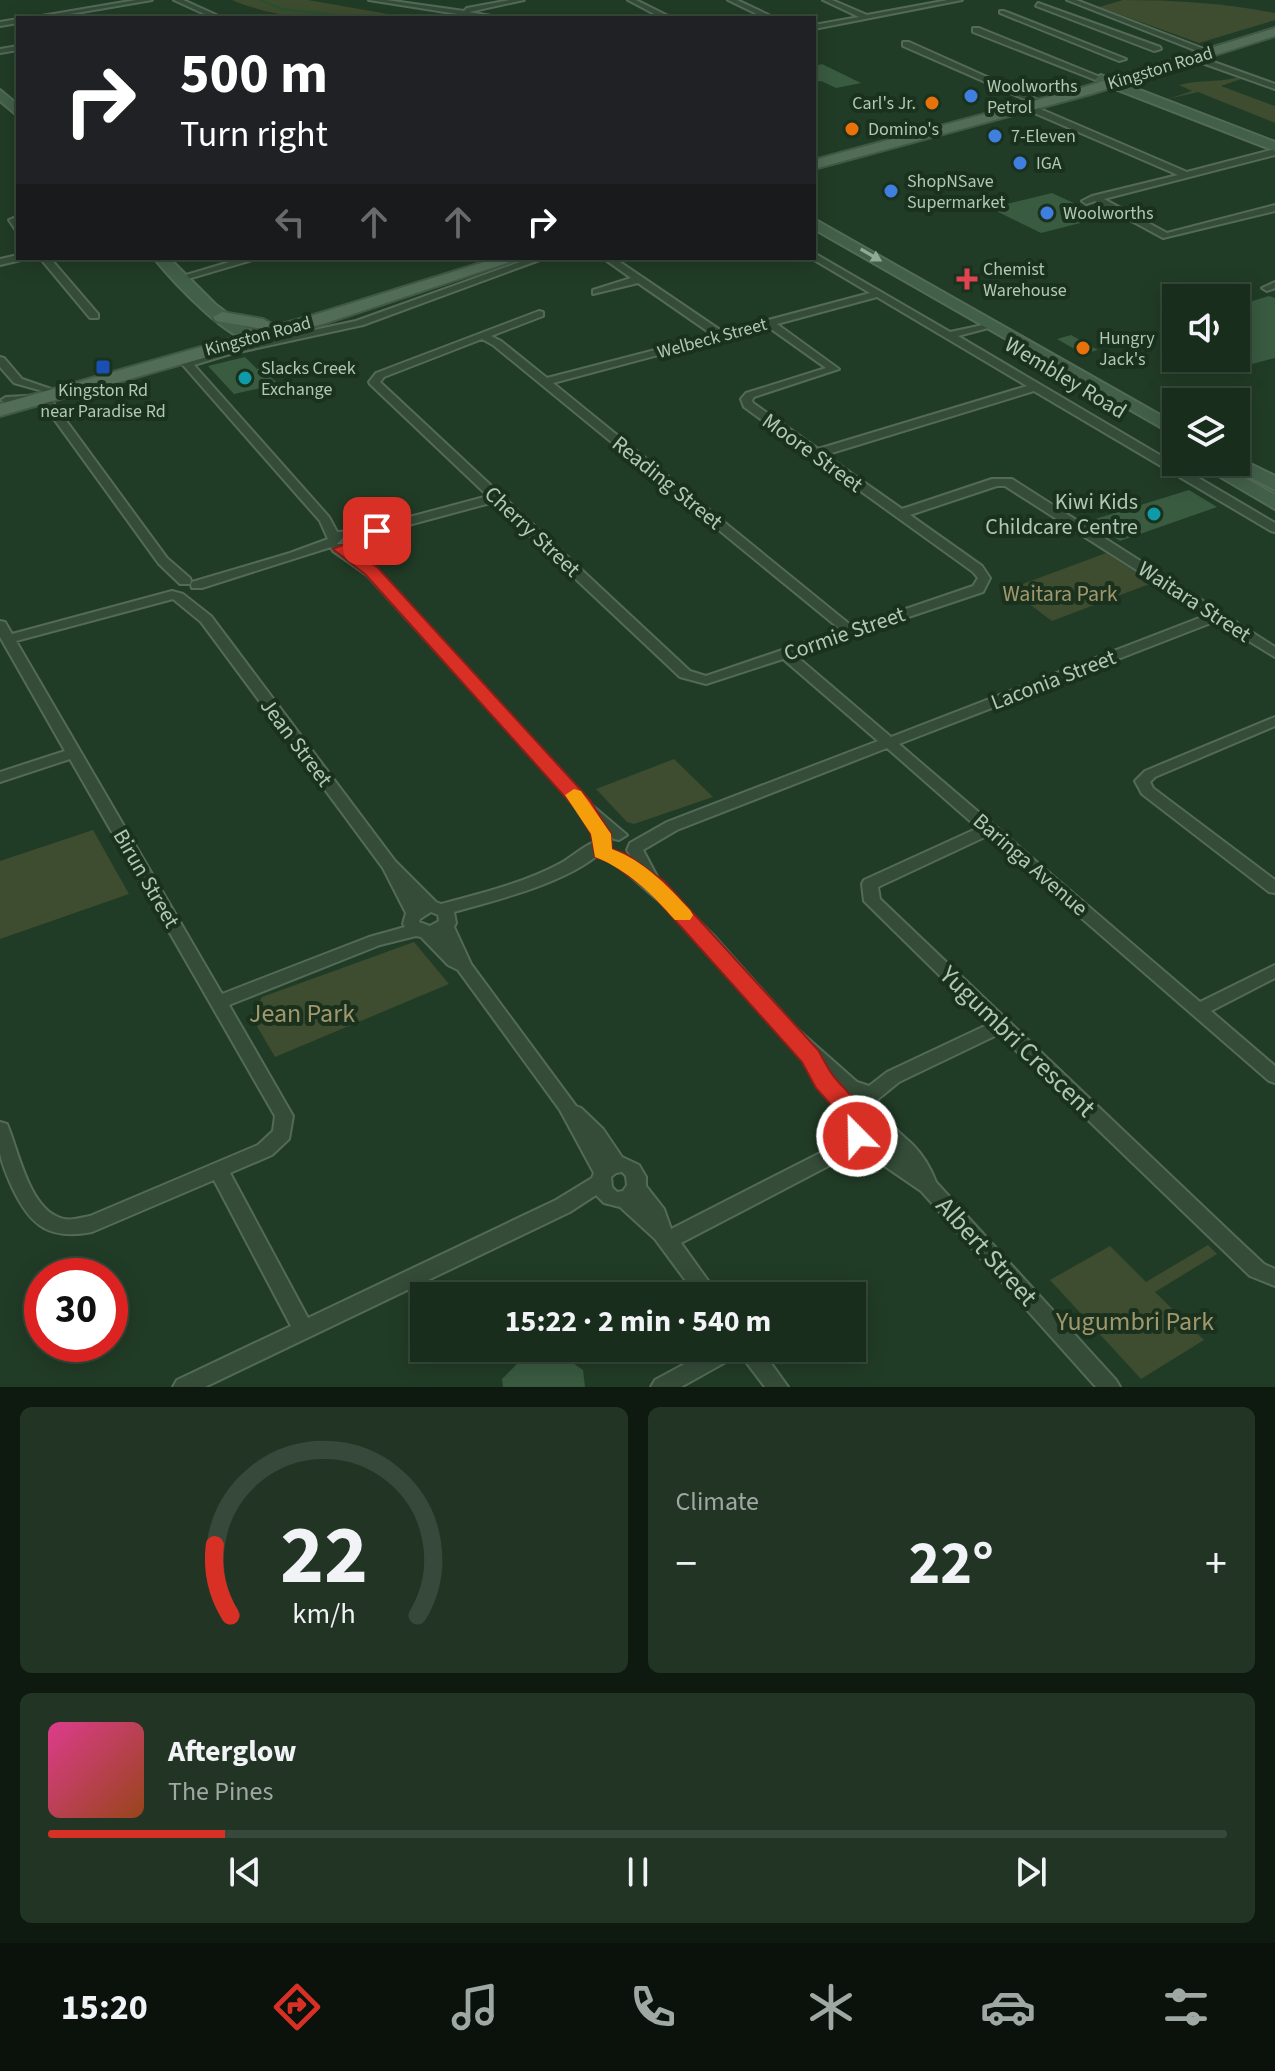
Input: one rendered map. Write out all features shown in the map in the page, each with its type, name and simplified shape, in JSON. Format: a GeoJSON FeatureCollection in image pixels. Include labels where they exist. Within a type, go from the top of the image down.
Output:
{"type":"FeatureCollection","features":[{"type":"Feature","properties":{"kind":"main road","name":"Kingston Road"},"geometry":{"type":"LineString","coordinates":[[1197,53],[1271,34]]}},
{"type":"Feature","properties":{"kind":"main road","name":"Kingston Road"},"geometry":{"type":"LineString","coordinates":[[816,164],[1271,34]]}},
{"type":"Feature","properties":{"kind":"main road"},"geometry":{"type":"LineString","coordinates":[[1107,81],[1275,150]]}},
{"type":"Feature","properties":{"kind":"main road"},"geometry":{"type":"LineString","coordinates":[[0,94],[16,110]]}},
{"type":"Feature","properties":{"kind":"main road","name":"Kingston Road"},"geometry":{"type":"LineString","coordinates":[[816,157],[1031,103]]}},
{"type":"Feature","properties":{"kind":"main road","name":"Wembley Road"},"geometry":{"type":"LineString","coordinates":[[816,224],[1162,437]]}},
{"type":"Feature","properties":{"kind":"main road","name":"Wembley Road"},"geometry":{"type":"LineString","coordinates":[[816,239],[1162,424]]}},
{"type":"Feature","properties":{"kind":"main road"},"geometry":{"type":"LineString","coordinates":[[163,260],[229,328]]}},
{"type":"Feature","properties":{"kind":"main road","name":"Kingston Road"},"geometry":{"type":"LineString","coordinates":[[47,399],[229,328],[475,260]]}},
{"type":"Feature","properties":{"kind":"main road","name":"Kingston Road"},"geometry":{"type":"LineString","coordinates":[[7,404],[47,399],[192,346],[229,328],[408,298],[509,260]]}},
{"type":"Feature","properties":{"kind":"main road"},"geometry":{"type":"LineString","coordinates":[[1250,470],[1275,484]]}},
{"type":"Feature","properties":{"kind":"main road"},"geometry":{"type":"LineString","coordinates":[[1228,476],[1275,503]]}},
{"type":"Feature","properties":{"kind":"street"},"geometry":{"type":"LineString","coordinates":[[47,16],[149,0]]}},
{"type":"Feature","properties":{"kind":"street"},"geometry":{"type":"LineString","coordinates":[[177,0],[214,16]]}},
{"type":"Feature","properties":{"kind":"street"},"geometry":{"type":"LineString","coordinates":[[372,0],[485,16]]}},
{"type":"Feature","properties":{"kind":"street"},"geometry":{"type":"LineString","coordinates":[[459,12],[521,0]]}},
{"type":"Feature","properties":{"kind":"street"},"geometry":{"type":"LineString","coordinates":[[631,0],[664,16]]}},
{"type":"Feature","properties":{"kind":"street"},"geometry":{"type":"LineString","coordinates":[[731,0],[767,16]]}},
{"type":"Feature","properties":{"kind":"street"},"geometry":{"type":"LineString","coordinates":[[826,0],[867,17]]}},
{"type":"Feature","properties":{"kind":"street"},"geometry":{"type":"LineString","coordinates":[[921,0],[933,5]]}},
{"type":"Feature","properties":{"kind":"street"},"geometry":{"type":"LineString","coordinates":[[816,27],[959,0]]}},
{"type":"Feature","properties":{"kind":"street"},"geometry":{"type":"LineString","coordinates":[[1070,0],[1275,87]]}},
{"type":"Feature","properties":{"kind":"street"},"geometry":{"type":"LineString","coordinates":[[1086,5],[1098,2]]}},
{"type":"Feature","properties":{"kind":"street"},"geometry":{"type":"LineString","coordinates":[[1038,5],[1157,49]]}},
{"type":"Feature","properties":{"kind":"street"},"geometry":{"type":"LineString","coordinates":[[1002,12],[1122,59]]}},
{"type":"Feature","properties":{"kind":"street"},"geometry":{"type":"LineString","coordinates":[[1052,32],[1090,24]]}},
{"type":"Feature","properties":{"kind":"street"},"geometry":{"type":"LineString","coordinates":[[976,30],[1107,81]]}},
{"type":"Feature","properties":{"kind":"street"},"geometry":{"type":"LineString","coordinates":[[906,44],[1186,175]]}},
{"type":"Feature","properties":{"kind":"street"},"geometry":{"type":"LineString","coordinates":[[1275,150],[1091,200],[1166,236],[1275,208]]}},
{"type":"Feature","properties":{"kind":"street","name":"Wembley Road"},"geometry":{"type":"LineString","coordinates":[[816,257],[1275,528]]}},
{"type":"Feature","properties":{"kind":"street"},"geometry":{"type":"LineString","coordinates":[[47,260],[94,316]]}},
{"type":"Feature","properties":{"kind":"street"},"geometry":{"type":"LineString","coordinates":[[181,278],[247,260]]}},
{"type":"Feature","properties":{"kind":"street"},"geometry":{"type":"LineString","coordinates":[[408,298],[533,260]]}},
{"type":"Feature","properties":{"kind":"street"},"geometry":{"type":"LineString","coordinates":[[611,260],[722,336]]}},
{"type":"Feature","properties":{"kind":"street"},"geometry":{"type":"LineString","coordinates":[[596,292],[640,279]]}},
{"type":"Feature","properties":{"kind":"street","name":"Welbeck Street"},"geometry":{"type":"LineString","coordinates":[[546,382],[878,294]]}},
{"type":"Feature","properties":{"kind":"street","name":"Albert Street"},"geometry":{"type":"LineString","coordinates":[[372,572],[356,539],[325,520],[187,364],[228,351],[359,323],[408,298]]}},
{"type":"Feature","properties":{"kind":"street"},"geometry":{"type":"LineString","coordinates":[[483,336],[539,314]]}},
{"type":"Feature","properties":{"kind":"street","name":"Moore Street"},"geometry":{"type":"LineString","coordinates":[[769,323],[834,369],[750,395],[746,399],[748,405],[978,569],[984,578]]}},
{"type":"Feature","properties":{"kind":"street","name":"Wembley Road"},"geometry":{"type":"LineString","coordinates":[[952,338],[984,329]]}},
{"type":"Feature","properties":{"kind":"street","name":"Cherry Street"},"geometry":{"type":"LineString","coordinates":[[483,336],[374,379],[685,674],[697,679]]}},
{"type":"Feature","properties":{"kind":"street","name":"Reading Street"},"geometry":{"type":"LineString","coordinates":[[483,336],[497,343],[546,382],[850,631]]}},
{"type":"Feature","properties":{"kind":"street"},"geometry":{"type":"LineString","coordinates":[[0,360],[18,381],[47,399]]}},
{"type":"Feature","properties":{"kind":"street"},"geometry":{"type":"LineString","coordinates":[[7,404],[18,389],[18,381]]}},
{"type":"Feature","properties":{"kind":"street"},"geometry":{"type":"LineString","coordinates":[[815,454],[1035,387]]}},
{"type":"Feature","properties":{"kind":"street","name":"Jean Street"},"geometry":{"type":"LineString","coordinates":[[47,399],[182,589],[429,920],[454,961],[464,966],[566,1105],[615,1184],[665,1236],[699,1282]]}},
{"type":"Feature","properties":{"kind":"street","name":"Waitara Street"},"geometry":{"type":"LineString","coordinates":[[899,514],[996,482],[1008,482],[1275,653]]}},
{"type":"Feature","properties":{"kind":"street"},"geometry":{"type":"LineString","coordinates":[[4,632],[135,603],[498,497]]}},
{"type":"Feature","properties":{"kind":"street","name":"Albert Street"},"geometry":{"type":"LineString","coordinates":[[325,520],[335,544],[372,572],[583,805],[630,842],[656,886],[810,1056],[825,1082],[856,1093],[873,1116],[872,1142]]}},
{"type":"Feature","properties":{"kind":"street","name":"Cormie Street"},"geometry":{"type":"LineString","coordinates":[[697,679],[716,677],[978,589],[984,578]]}},
{"type":"Feature","properties":{"kind":"street","name":"Laconia Street"},"geometry":{"type":"LineString","coordinates":[[630,842],[1217,616]]}},
{"type":"Feature","properties":{"kind":"street","name":"Birun Street"},"geometry":{"type":"LineString","coordinates":[[4,632],[284,1116],[282,1134],[265,1150],[219,1171]]}},
{"type":"Feature","properties":{"kind":"street","name":"Baringa Avenue"},"geometry":{"type":"LineString","coordinates":[[785,653],[1275,1076]]}},
{"type":"Feature","properties":{"kind":"street"},"geometry":{"type":"LineString","coordinates":[[1273,885],[1147,791],[1142,781],[1150,774],[1275,721]]}},
{"type":"Feature","properties":{"kind":"street"},"geometry":{"type":"LineString","coordinates":[[0,777],[74,753]]}},
{"type":"Feature","properties":{"kind":"street","name":"Albert Street"},"geometry":{"type":"LineString","coordinates":[[583,805],[608,851],[656,886]]}},
{"type":"Feature","properties":{"kind":"street","name":"Yugumbri Crescent"},"geometry":{"type":"LineString","coordinates":[[990,828],[870,884],[872,901],[1236,1251],[1257,1270],[1275,1278]]}},
{"type":"Feature","properties":{"kind":"street"},"geometry":{"type":"LineString","coordinates":[[219,1002],[630,842]]}},
{"type":"Feature","properties":{"kind":"street"},"geometry":{"type":"LineString","coordinates":[[608,851],[630,842]]}},
{"type":"Feature","properties":{"kind":"street"},"geometry":{"type":"LineString","coordinates":[[1198,1010],[1275,971]]}},
{"type":"Feature","properties":{"kind":"street"},"geometry":{"type":"LineString","coordinates":[[856,1093],[1002,1025]]}},
{"type":"Feature","properties":{"kind":"street","name":"Albert Street"},"geometry":{"type":"LineString","coordinates":[[856,1093],[856,1120],[872,1142],[928,1186],[1109,1387]]}},
{"type":"Feature","properties":{"kind":"street"},"geometry":{"type":"LineString","coordinates":[[0,1129],[32,1207],[49,1225],[58,1229],[80,1228],[219,1171],[304,1330]]}},
{"type":"Feature","properties":{"kind":"street"},"geometry":{"type":"LineString","coordinates":[[665,1236],[832,1156],[872,1142]]}},
{"type":"Feature","properties":{"kind":"street"},"geometry":{"type":"LineString","coordinates":[[184,1387],[615,1184]]}},
{"type":"Feature","properties":{"kind":"street"},"geometry":{"type":"LineString","coordinates":[[662,1387],[708,1362]]}},
{"type":"Feature","properties":{"kind":"street"},"geometry":{"type":"LineString","coordinates":[[758,1362],[777,1387]]}},
{"type":"Feature","properties":{"kind":"green space"},"geometry":{"type":"Polygon","coordinates":[[[232,0],[308,0],[400,16],[290,16],[252,8],[232,0]]]}},
{"type":"Feature","properties":{"kind":"green space"},"geometry":{"type":"Polygon","coordinates":[[[1123,0],[1180,1],[1238,7],[1275,13],[1275,20],[1199,43],[1099,7],[1123,0]]]}},
{"type":"Feature","properties":{"kind":"green space"},"geometry":{"type":"Polygon","coordinates":[[[1244,78],[1221,86],[1275,106],[1275,123],[1198,92],[1168,99],[1192,91],[1179,85],[1244,78]]]}},
{"type":"Feature","properties":{"kind":"green space","name":"Waitara Park"},"geometry":{"type":"Polygon","coordinates":[[[1106,553],[1152,583],[1052,621],[1009,589],[1106,553]]]}},
{"type":"Feature","properties":{"kind":"green space"},"geometry":{"type":"Polygon","coordinates":[[[674,759],[713,797],[634,824],[627,822],[596,789],[674,759]]]}},
{"type":"Feature","properties":{"kind":"green space"},"geometry":{"type":"Polygon","coordinates":[[[93,830],[129,894],[0,939],[0,861],[93,830]]]}},
{"type":"Feature","properties":{"kind":"green space","name":"Jean Park"},"geometry":{"type":"Polygon","coordinates":[[[414,942],[449,984],[275,1057],[251,1016],[262,997],[414,942]]]}},
{"type":"Feature","properties":{"kind":"green space","name":"Yugumbri Park"},"geometry":{"type":"Polygon","coordinates":[[[1208,1245],[1217,1254],[1155,1292],[1204,1340],[1141,1379],[1050,1280],[1110,1246],[1146,1282],[1208,1245]]]}},
{"type":"Feature","properties":{"kind":"building"},"geometry":{"type":"Polygon","coordinates":[[[822,64],[861,83],[836,88],[816,82],[816,66],[822,64]]]}},
{"type":"Feature","properties":{"kind":"building","name":"Woolworths"},"geometry":{"type":"Polygon","coordinates":[[[1052,193],[1104,217],[1041,233],[990,208],[1052,193]]]}},
{"type":"Feature","properties":{"kind":"building"},"geometry":{"type":"Polygon","coordinates":[[[1269,296],[1275,298],[1275,358],[1250,364],[1250,302],[1269,296]]]}},
{"type":"Feature","properties":{"kind":"building","name":"Hungry Jack's"},"geometry":{"type":"Polygon","coordinates":[[[1071,335],[1098,350],[1083,354],[1057,339],[1071,335]]]}},
{"type":"Feature","properties":{"kind":"building","name":"Slacks Creek Exchange"},"geometry":{"type":"Polygon","coordinates":[[[245,357],[278,384],[234,394],[208,366],[245,357]]]}},
{"type":"Feature","properties":{"kind":"building","name":"Kiwi Kids Childcare Centre"},"geometry":{"type":"Polygon","coordinates":[[[1189,490],[1217,507],[1120,541],[1089,521],[1189,490]]]}},
{"type":"Feature","properties":{"kind":"building"},"geometry":{"type":"Polygon","coordinates":[[[519,1362],[571,1362],[583,1370],[585,1387],[503,1387],[502,1379],[519,1362]]]}},
{"type":"Feature","properties":{"kind":"waterway"},"geometry":{"type":"LineString","coordinates":[[260,0],[282,9],[347,16]]}},
{"type":"Feature","properties":{"kind":"slow traffic"},"geometry":{"type":"LineString","coordinates":[[574,795],[601,834],[602,852],[619,859],[656,886],[682,915]]}},
{"type":"Feature","properties":{"kind":"place","name":"Woolworths Petrol"},"geometry":{"type":"Point","coordinates":[971,96]}},
{"type":"Feature","properties":{"kind":"place","name":"Carl's Jr."},"geometry":{"type":"Point","coordinates":[932,103]}},
{"type":"Feature","properties":{"kind":"place","name":"Domino's"},"geometry":{"type":"Point","coordinates":[852,129]}},
{"type":"Feature","properties":{"kind":"place","name":"7-Eleven"},"geometry":{"type":"Point","coordinates":[995,136]}},
{"type":"Feature","properties":{"kind":"place","name":"IGA"},"geometry":{"type":"Point","coordinates":[1020,163]}},
{"type":"Feature","properties":{"kind":"place","name":"ShopNSave Supermarket"},"geometry":{"type":"Point","coordinates":[891,191]}},
{"type":"Feature","properties":{"kind":"place","name":"Woolworths"},"geometry":{"type":"Point","coordinates":[1047,213]}},
{"type":"Feature","properties":{"kind":"place","name":"Chemist Warehouse"},"geometry":{"type":"Point","coordinates":[967,279]}},
{"type":"Feature","properties":{"kind":"place","name":"Hungry Jack's"},"geometry":{"type":"Point","coordinates":[1083,348]}},
{"type":"Feature","properties":{"kind":"place","name":"Kingston Rd near Paradise Rd"},"geometry":{"type":"Point","coordinates":[103,367]}},
{"type":"Feature","properties":{"kind":"place","name":"Slacks Creek Exchange"},"geometry":{"type":"Point","coordinates":[245,378]}},
{"type":"Feature","properties":{"kind":"place","name":"Kiwi Kids Childcare Centre"},"geometry":{"type":"Point","coordinates":[1154,514]}},
{"type":"Feature","properties":{"kind":"route"},"geometry":{"type":"LineString","coordinates":[[377,531],[356,535],[361,540],[359,545],[341,549],[372,572],[583,805],[601,834],[602,852],[619,859],[656,886],[810,1056],[825,1082],[853,1114],[857,1136]]}}]}
